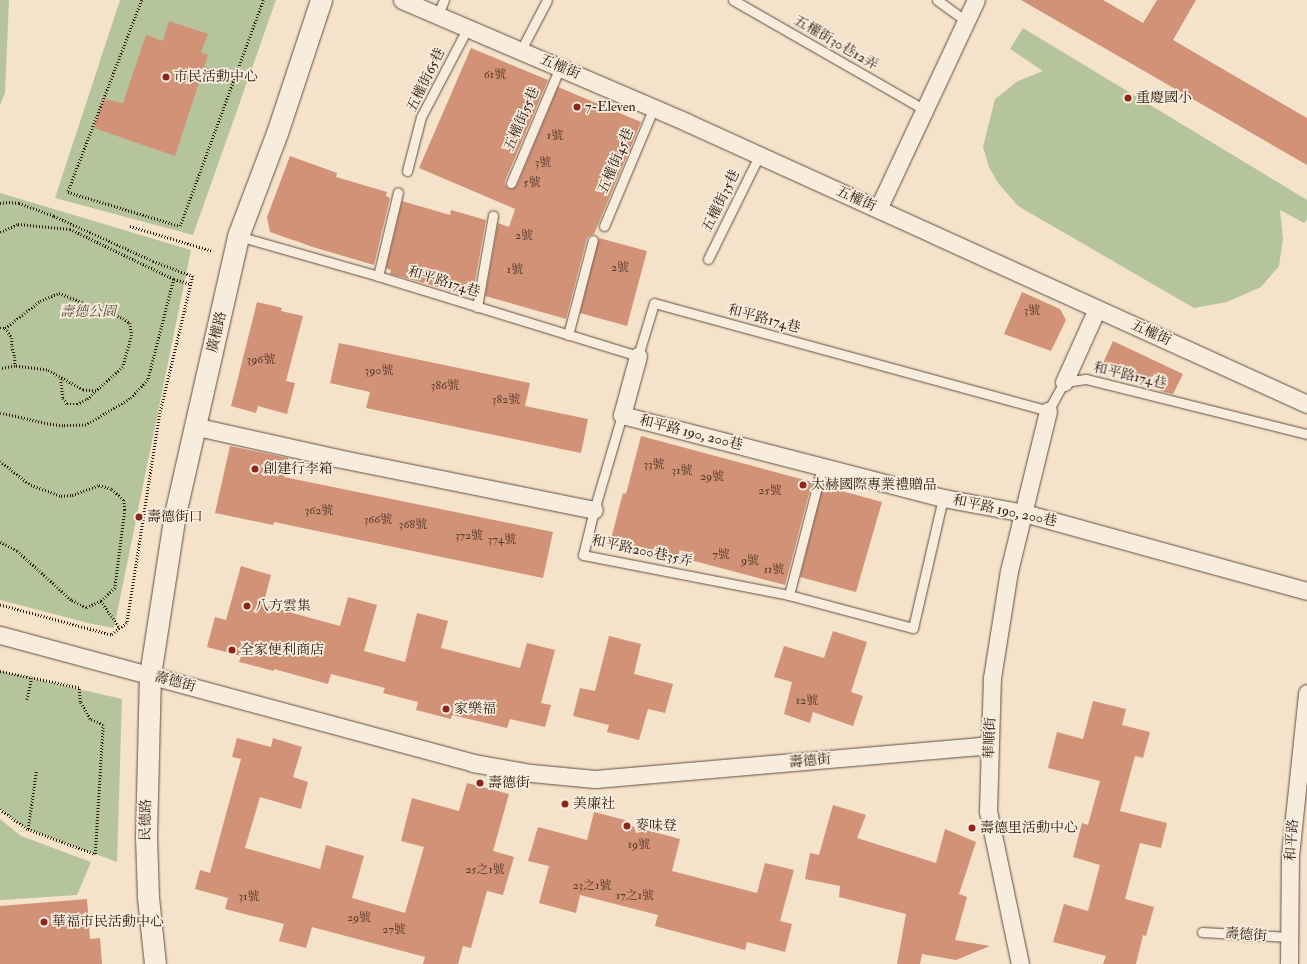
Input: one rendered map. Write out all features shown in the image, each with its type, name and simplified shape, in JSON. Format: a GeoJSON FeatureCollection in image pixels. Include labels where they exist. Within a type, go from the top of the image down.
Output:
{"type":"FeatureCollection","features":[{"type":"Feature","properties":{"kind":"street","name":"廣權路"},"geometry":{"type":"LineString","coordinates":[[150,675],[175,514],[193,426],[238,236],[277,133],[322,0]]}},
{"type":"Feature","properties":{"kind":"street","name":"五權街"},"geometry":{"type":"LineString","coordinates":[[402,0],[441,7],[468,27],[654,107],[1307,404]]}},
{"type":"Feature","properties":{"kind":"street"},"geometry":{"type":"LineString","coordinates":[[878,209],[976,0]]}},
{"type":"Feature","properties":{"kind":"street"},"geometry":{"type":"LineString","coordinates":[[1064,382],[1097,308]]}},
{"type":"Feature","properties":{"kind":"street","name":"和平路 190, 200巷"},"geometry":{"type":"LineString","coordinates":[[638,356],[622,415],[943,498],[1024,513],[1307,591]]}},
{"type":"Feature","properties":{"kind":"street","name":"華順街"},"geometry":{"type":"LineString","coordinates":[[1017,963],[988,811],[992,678],[1009,571],[1048,412]]}},
{"type":"Feature","properties":{"kind":"street"},"geometry":{"type":"LineString","coordinates":[[193,426],[337,458],[594,510]]}},
{"type":"Feature","properties":{"kind":"street","name":"壽德街"},"geometry":{"type":"LineString","coordinates":[[0,635],[473,763],[531,773],[595,779],[990,745]]}},
{"type":"Feature","properties":{"kind":"street","name":"民德路"},"geometry":{"type":"LineString","coordinates":[[150,675],[146,837],[148,897],[155,964]]}},
{"type":"Feature","properties":{"kind":"street","name":"和平路"},"geometry":{"type":"LineString","coordinates":[[1289,964],[1290,856],[1307,693]]}},
{"type":"Feature","properties":{"kind":"lane"},"geometry":{"type":"LineString","coordinates":[[522,50],[546,0]]}},
{"type":"Feature","properties":{"kind":"lane","name":"五權街30巷12弄"},"geometry":{"type":"LineString","coordinates":[[733,0],[925,110]]}},
{"type":"Feature","properties":{"kind":"lane"},"geometry":{"type":"LineString","coordinates":[[937,0],[966,21]]}},
{"type":"Feature","properties":{"kind":"lane","name":"五權街65巷"},"geometry":{"type":"LineString","coordinates":[[407,170],[422,117],[468,27]]}},
{"type":"Feature","properties":{"kind":"lane","name":"五權街55巷"},"geometry":{"type":"LineString","coordinates":[[511,183],[560,67]]}},
{"type":"Feature","properties":{"kind":"lane","name":"五權街45巷"},"geometry":{"type":"LineString","coordinates":[[604,226],[654,107]]}},
{"type":"Feature","properties":{"kind":"lane","name":"五權街35巷"},"geometry":{"type":"LineString","coordinates":[[708,259],[759,156]]}},
{"type":"Feature","properties":{"kind":"lane"},"geometry":{"type":"LineString","coordinates":[[378,276],[398,192]]}},
{"type":"Feature","properties":{"kind":"lane"},"geometry":{"type":"LineString","coordinates":[[477,307],[493,215]]}},
{"type":"Feature","properties":{"kind":"lane","name":"和平路174巷"},"geometry":{"type":"LineString","coordinates":[[238,236],[378,276],[638,356],[654,303],[1048,412]]}},
{"type":"Feature","properties":{"kind":"lane"},"geometry":{"type":"LineString","coordinates":[[568,335],[593,240]]}},
{"type":"Feature","properties":{"kind":"lane","name":"和平路174巷"},"geometry":{"type":"LineString","coordinates":[[1064,382],[1086,379],[1307,434]]}},
{"type":"Feature","properties":{"kind":"lane"},"geometry":{"type":"LineString","coordinates":[[1048,412],[1064,382]]}},
{"type":"Feature","properties":{"kind":"lane","name":"和平路200巷35弄"},"geometry":{"type":"LineString","coordinates":[[622,415],[594,510],[583,555],[789,595],[913,628],[943,498]]}},
{"type":"Feature","properties":{"kind":"lane"},"geometry":{"type":"LineString","coordinates":[[789,595],[822,467]]}},
{"type":"Feature","properties":{"kind":"lane","name":"壽德街"},"geometry":{"type":"LineString","coordinates":[[1202,932],[1289,938]]}},
{"type":"Feature","properties":{"kind":"path"},"geometry":{"type":"LineString","coordinates":[[142,0],[68,192],[180,226],[263,0]]}},
{"type":"Feature","properties":{"kind":"path"},"geometry":{"type":"LineString","coordinates":[[0,203],[19,203],[54,216],[153,261],[192,276],[160,413],[127,623],[111,635],[0,605]]}},
{"type":"Feature","properties":{"kind":"path"},"geometry":{"type":"LineString","coordinates":[[0,232],[18,224],[70,229],[174,279],[191,284]]}},
{"type":"Feature","properties":{"kind":"path"},"geometry":{"type":"LineString","coordinates":[[130,226],[234,257]]}},
{"type":"Feature","properties":{"kind":"path"},"geometry":{"type":"LineString","coordinates":[[0,414],[63,426],[86,425],[130,399],[148,380],[174,279]]}},
{"type":"Feature","properties":{"kind":"path"},"geometry":{"type":"LineString","coordinates":[[0,328],[5,328],[40,301],[59,293],[124,318],[130,323],[132,335],[123,368],[87,399],[77,404],[67,404],[63,398],[61,379]]}},
{"type":"Feature","properties":{"kind":"path"},"geometry":{"type":"LineString","coordinates":[[5,328],[12,338],[15,366]]}},
{"type":"Feature","properties":{"kind":"path"},"geometry":{"type":"LineString","coordinates":[[0,369],[15,366],[47,370],[83,390],[96,391]]}},
{"type":"Feature","properties":{"kind":"path"},"geometry":{"type":"LineString","coordinates":[[0,461],[31,486],[61,496],[72,495],[99,485],[112,489],[124,500],[125,510],[115,588],[101,601],[86,608],[71,600],[17,551],[0,542]]}},
{"type":"Feature","properties":{"kind":"path"},"geometry":{"type":"LineString","coordinates":[[101,601],[120,628]]}},
{"type":"Feature","properties":{"kind":"path"},"geometry":{"type":"LineString","coordinates":[[0,671],[79,688],[80,702],[90,719],[103,725],[95,854],[28,829],[0,809]]}},
{"type":"Feature","properties":{"kind":"path"},"geometry":{"type":"LineString","coordinates":[[27,700],[32,678]]}},
{"type":"Feature","properties":{"kind":"path"},"geometry":{"type":"LineString","coordinates":[[28,829],[36,772]]}},
{"type":"Feature","properties":{"kind":"green space"},"geometry":{"type":"Polygon","coordinates":[[[0,0],[9,0],[5,93],[0,105],[0,0]]]}},
{"type":"Feature","properties":{"kind":"green space"},"geometry":{"type":"Polygon","coordinates":[[[120,0],[276,0],[193,235],[55,198],[120,0]]]}},
{"type":"Feature","properties":{"kind":"green space"},"geometry":{"type":"Polygon","coordinates":[[[1023,28],[1307,200],[1307,219],[1304,223],[1280,210],[1283,239],[1279,266],[1261,287],[1227,302],[1194,308],[1018,206],[998,183],[989,167],[983,147],[995,99],[1018,81],[1043,71],[1010,49],[1023,28]]]}},
{"type":"Feature","properties":{"kind":"green space","name":"壽德公園"},"geometry":{"type":"Polygon","coordinates":[[[0,193],[191,250],[114,628],[92,624],[0,600],[0,193]]]}},
{"type":"Feature","properties":{"kind":"green space"},"geometry":{"type":"Polygon","coordinates":[[[0,671],[122,699],[117,862],[28,829],[0,809],[0,671]]]}},
{"type":"Feature","properties":{"kind":"green space"},"geometry":{"type":"Polygon","coordinates":[[[0,819],[21,836],[91,862],[77,895],[0,900],[0,819]]]}},
{"type":"Feature","properties":{"kind":"building"},"geometry":{"type":"Polygon","coordinates":[[[1021,0],[1103,0],[1143,23],[1157,0],[1196,0],[1173,40],[1307,118],[1307,165],[1021,0]]]}},
{"type":"Feature","properties":{"kind":"building","name":"市民活動中心"},"geometry":{"type":"Polygon","coordinates":[[[169,21],[208,34],[201,52],[208,55],[175,156],[94,128],[104,99],[123,103],[146,35],[163,41],[169,21]]]}},
{"type":"Feature","properties":{"kind":"building"},"geometry":{"type":"Polygon","coordinates":[[[471,48],[548,80],[505,181],[508,188],[512,189],[517,185],[558,87],[641,122],[594,234],[587,238],[566,319],[485,296],[498,223],[509,227],[515,209],[419,168],[471,48]]]}},
{"type":"Feature","properties":{"kind":"building"},"geometry":{"type":"Polygon","coordinates":[[[290,156],[337,173],[336,177],[387,192],[386,196],[390,198],[374,265],[316,248],[270,232],[267,217],[290,156]]]}},
{"type":"Feature","properties":{"kind":"building"},"geometry":{"type":"Polygon","coordinates":[[[402,201],[450,215],[451,210],[486,220],[473,292],[468,291],[467,295],[390,274],[391,270],[386,268],[402,201]]]}},
{"type":"Feature","properties":{"kind":"building"},"geometry":{"type":"Polygon","coordinates":[[[599,238],[647,251],[627,326],[580,313],[599,238]]]}},
{"type":"Feature","properties":{"kind":"building"},"geometry":{"type":"Polygon","coordinates":[[[1022,292],[1060,309],[1066,320],[1051,351],[1004,334],[1022,292]]]}},
{"type":"Feature","properties":{"kind":"building"},"geometry":{"type":"Polygon","coordinates":[[[257,302],[282,308],[281,311],[303,316],[286,381],[295,383],[287,414],[258,406],[256,413],[231,406],[257,302]]]}},
{"type":"Feature","properties":{"kind":"building"},"geometry":{"type":"Polygon","coordinates":[[[1113,341],[1183,374],[1173,394],[1164,392],[1103,363],[1113,341]]]}},
{"type":"Feature","properties":{"kind":"building"},"geometry":{"type":"Polygon","coordinates":[[[339,343],[530,383],[525,406],[588,419],[581,453],[366,408],[370,392],[330,383],[339,343]]]}},
{"type":"Feature","properties":{"kind":"building"},"geometry":{"type":"Polygon","coordinates":[[[641,436],[812,482],[785,585],[611,539],[623,493],[626,494],[641,436]]]}},
{"type":"Feature","properties":{"kind":"building"},"geometry":{"type":"Polygon","coordinates":[[[230,446],[288,458],[284,477],[553,532],[543,578],[274,522],[273,525],[215,513],[230,446]]]}},
{"type":"Feature","properties":{"kind":"building"},"geometry":{"type":"Polygon","coordinates":[[[823,486],[882,502],[856,592],[800,577],[823,486]]]}},
{"type":"Feature","properties":{"kind":"building"},"geometry":{"type":"Polygon","coordinates":[[[241,566],[271,575],[263,605],[340,626],[348,597],[377,605],[364,651],[405,662],[417,613],[448,621],[441,648],[520,668],[527,643],[555,650],[541,703],[551,705],[545,727],[510,719],[507,728],[452,715],[451,719],[416,710],[418,702],[383,693],[385,688],[331,674],[328,684],[274,669],[274,671],[239,662],[241,656],[207,647],[215,617],[226,620],[241,566]]]}},
{"type":"Feature","properties":{"kind":"building"},"geometry":{"type":"Polygon","coordinates":[[[833,631],[867,642],[851,692],[863,696],[853,726],[813,712],[810,723],[784,714],[792,682],[774,677],[784,646],[824,658],[833,631]]]}},
{"type":"Feature","properties":{"kind":"building"},"geometry":{"type":"Polygon","coordinates":[[[609,636],[641,644],[634,674],[673,684],[665,713],[648,709],[639,740],[607,732],[609,725],[573,716],[580,688],[595,691],[609,636]]]}},
{"type":"Feature","properties":{"kind":"building"},"geometry":{"type":"Polygon","coordinates":[[[1093,701],[1126,709],[1122,725],[1150,732],[1143,758],[1135,756],[1120,811],[1167,823],[1161,848],[1140,843],[1125,899],[1154,907],[1146,936],[1143,935],[1136,964],[1103,964],[1106,956],[1053,942],[1064,904],[1088,911],[1100,865],[1073,857],[1082,823],[1088,825],[1100,781],[1048,768],[1057,732],[1083,739],[1093,701]]]}},
{"type":"Feature","properties":{"kind":"building"},"geometry":{"type":"Polygon","coordinates":[[[237,738],[271,747],[273,738],[302,747],[293,777],[308,782],[301,809],[260,797],[245,848],[320,869],[326,845],[364,856],[352,898],[405,913],[424,847],[401,841],[412,798],[459,811],[467,783],[509,794],[493,851],[514,857],[503,895],[487,891],[471,948],[463,946],[458,964],[423,964],[425,957],[312,927],[306,948],[279,941],[284,924],[225,909],[228,898],[195,889],[200,870],[210,873],[241,759],[232,757],[237,738]]]}},
{"type":"Feature","properties":{"kind":"building"},"geometry":{"type":"Polygon","coordinates":[[[833,805],[866,815],[857,838],[936,863],[945,829],[976,842],[959,894],[967,897],[955,940],[990,946],[956,960],[922,954],[920,964],[897,964],[906,914],[839,897],[840,886],[805,879],[810,853],[819,855],[833,805]]]}},
{"type":"Feature","properties":{"kind":"building"},"geometry":{"type":"Polygon","coordinates":[[[594,812],[625,820],[624,824],[680,839],[672,871],[757,893],[765,863],[794,870],[780,921],[792,924],[785,952],[747,942],[745,950],[655,926],[658,915],[580,895],[576,913],[539,903],[549,866],[528,861],[538,827],[587,840],[594,812]]]}},
{"type":"Feature","properties":{"kind":"building","name":"華福市民活動中心"},"geometry":{"type":"Polygon","coordinates":[[[87,899],[90,939],[100,938],[102,964],[0,964],[0,906],[87,899]]]}},
{"type":"Feature","properties":{"kind":"place","name":"市民活動中心"},"geometry":{"type":"Point","coordinates":[166,77]}},
{"type":"Feature","properties":{"kind":"place","name":"重慶國小"},"geometry":{"type":"Point","coordinates":[1128,98]}},
{"type":"Feature","properties":{"kind":"place","name":"7-Eleven"},"geometry":{"type":"Point","coordinates":[577,107]}},
{"type":"Feature","properties":{"kind":"place","name":"創建行李箱"},"geometry":{"type":"Point","coordinates":[255,469]}},
{"type":"Feature","properties":{"kind":"place","name":"太赫國際專業禮贈品"},"geometry":{"type":"Point","coordinates":[803,485]}},
{"type":"Feature","properties":{"kind":"place","name":"壽德街口"},"geometry":{"type":"Point","coordinates":[139,517]}},
{"type":"Feature","properties":{"kind":"place","name":"八方雲集"},"geometry":{"type":"Point","coordinates":[247,606]}},
{"type":"Feature","properties":{"kind":"place","name":"全家便利商店"},"geometry":{"type":"Point","coordinates":[232,650]}},
{"type":"Feature","properties":{"kind":"place","name":"家樂福"},"geometry":{"type":"Point","coordinates":[446,709]}},
{"type":"Feature","properties":{"kind":"place","name":"壽德街"},"geometry":{"type":"Point","coordinates":[480,783]}},
{"type":"Feature","properties":{"kind":"place","name":"美廉社"},"geometry":{"type":"Point","coordinates":[565,804]}},
{"type":"Feature","properties":{"kind":"place","name":"麥味登"},"geometry":{"type":"Point","coordinates":[627,826]}},
{"type":"Feature","properties":{"kind":"place","name":"壽德里活動中心"},"geometry":{"type":"Point","coordinates":[972,828]}},
{"type":"Feature","properties":{"kind":"place","name":"華福市民活動中心"},"geometry":{"type":"Point","coordinates":[44,922]}}]}
